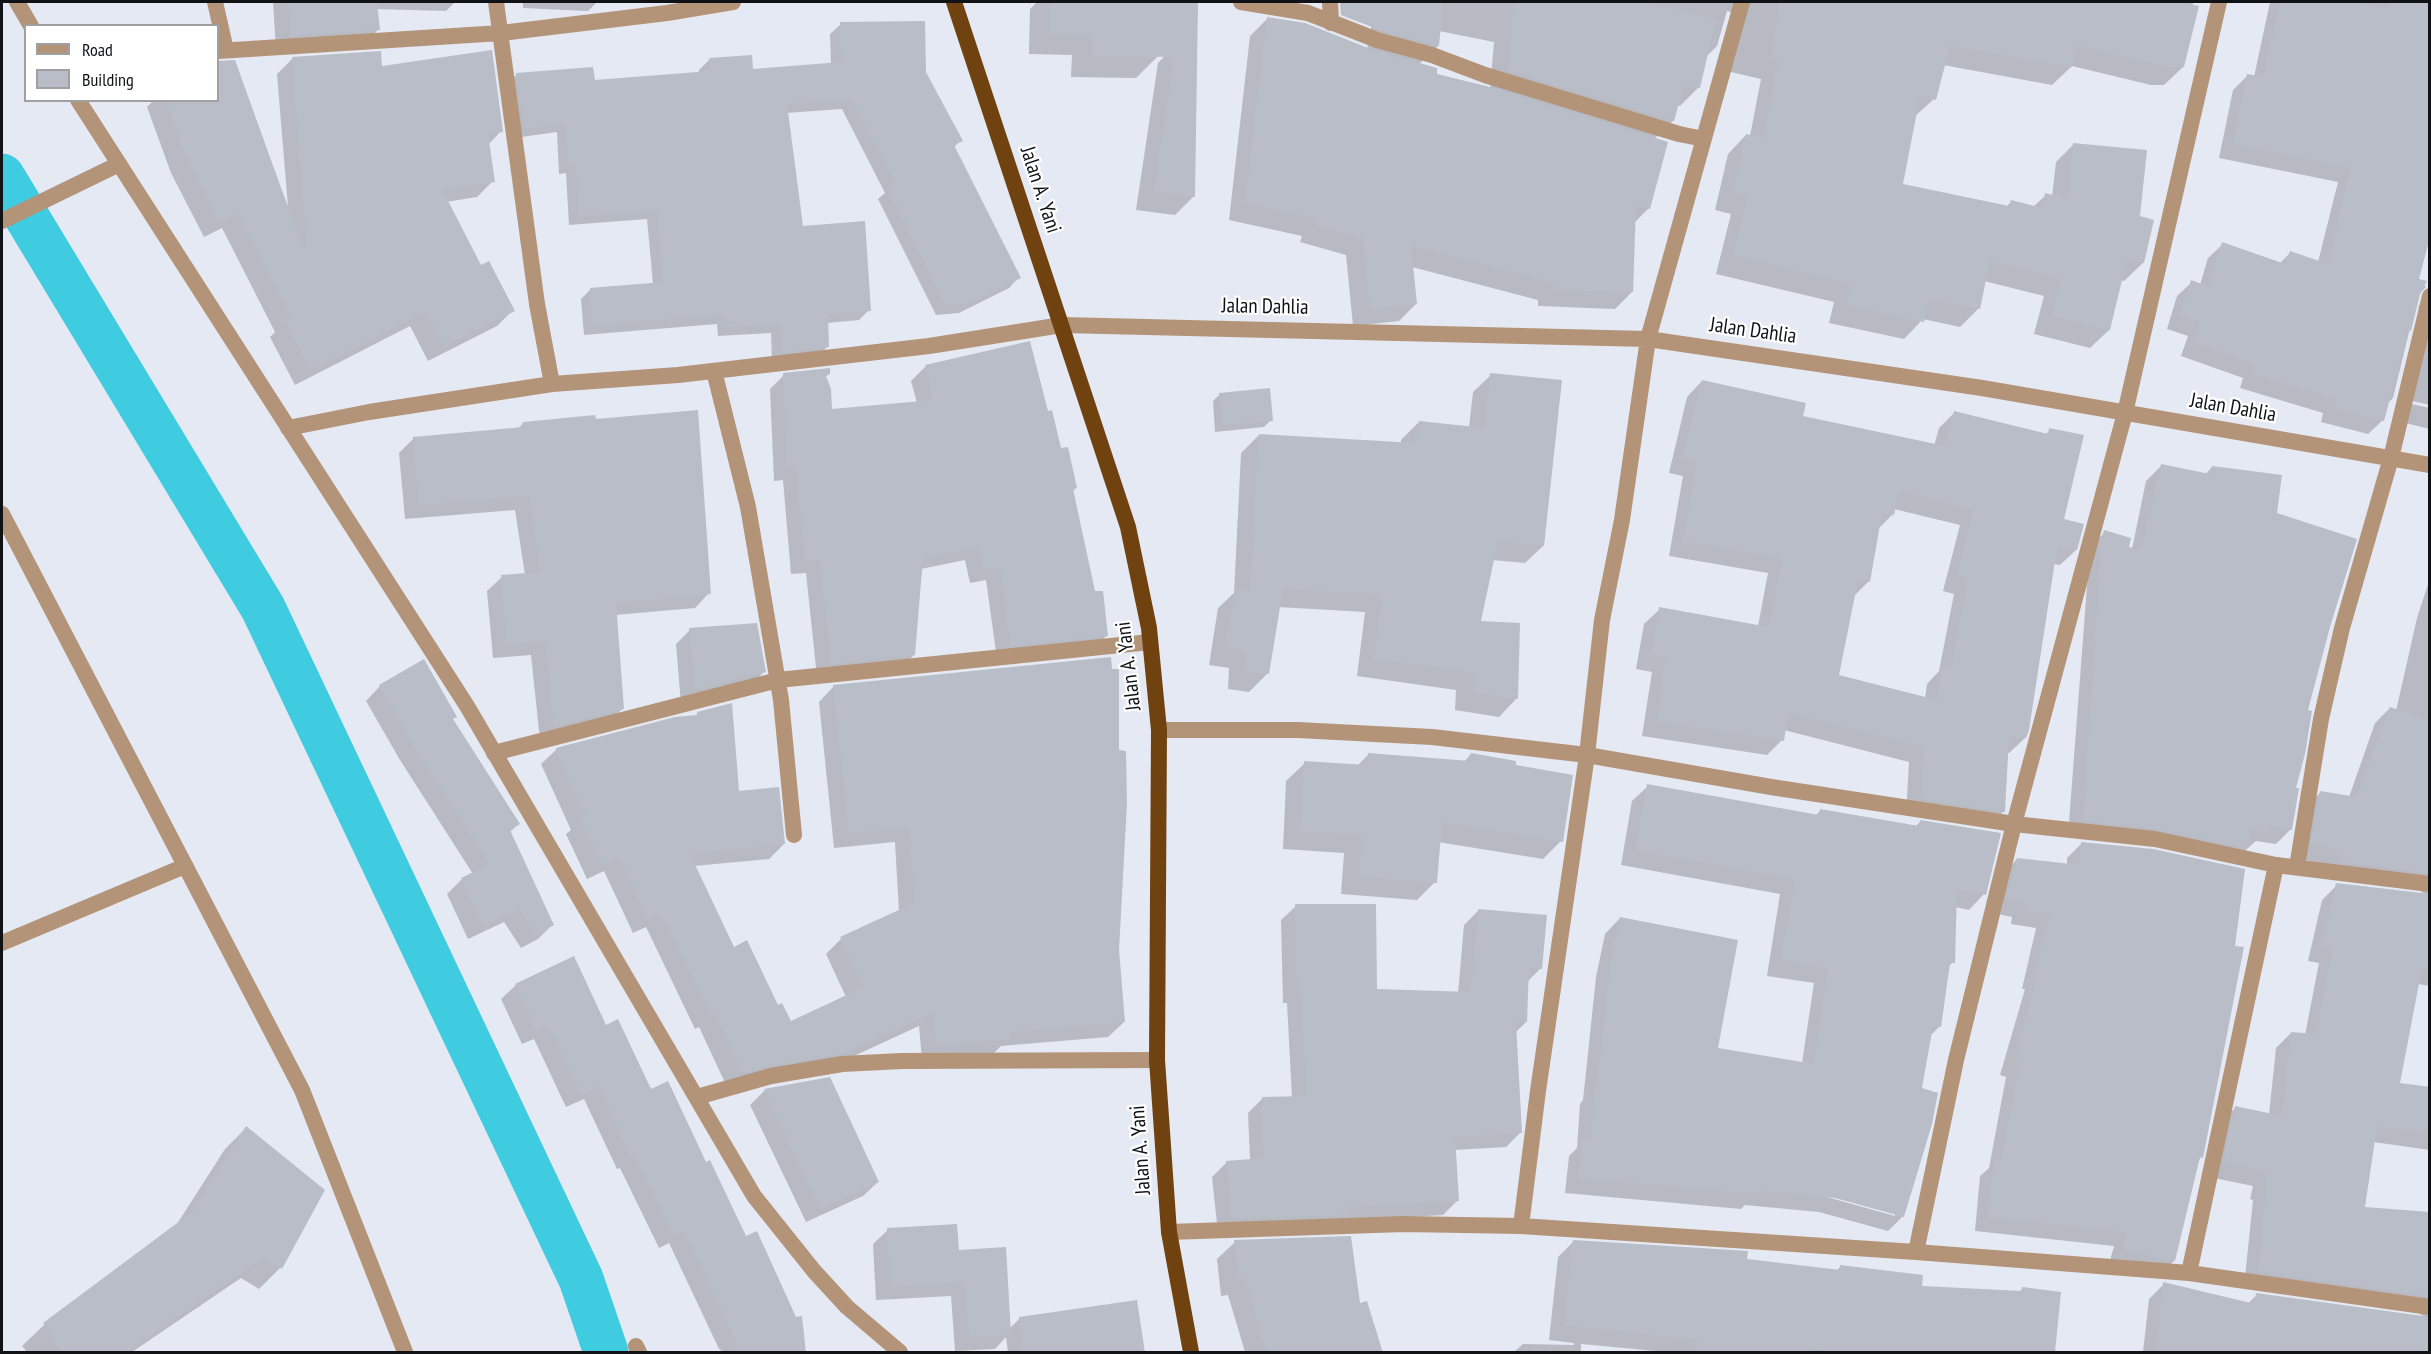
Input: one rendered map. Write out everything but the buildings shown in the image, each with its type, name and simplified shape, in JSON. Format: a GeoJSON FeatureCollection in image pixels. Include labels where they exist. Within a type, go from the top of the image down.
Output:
{"type":"FeatureCollection","features":[{"type":"Feature","properties":{"kind":"highway","name":"Jalan A. Yani"},"geometry":{"type":"LineString","coordinates":[[954,2],[1128,527],[1150,642],[1159,730],[1157,1060],[1169,1232],[1191,1353]]}},
{"type":"Feature","properties":{"kind":"street"},"geometry":{"type":"LineString","coordinates":[[17,2],[30,24]]}},
{"type":"Feature","properties":{"kind":"street"},"geometry":{"type":"LineString","coordinates":[[215,2],[218,24]]}},
{"type":"Feature","properties":{"kind":"street"},"geometry":{"type":"LineString","coordinates":[[496,2],[537,304],[552,384]]}},
{"type":"Feature","properties":{"kind":"street"},"geometry":{"type":"LineString","coordinates":[[219,29],[222,50],[501,33],[667,13],[733,2]]}},
{"type":"Feature","properties":{"kind":"street"},"geometry":{"type":"LineString","coordinates":[[1241,2],[1308,13],[1377,40],[1431,55],[1485,75],[1679,134],[1704,139]]}},
{"type":"Feature","properties":{"kind":"street"},"geometry":{"type":"LineString","coordinates":[[1330,2],[1331,23]]}},
{"type":"Feature","properties":{"kind":"street"},"geometry":{"type":"LineString","coordinates":[[1521,1226],[1538,1091],[1587,755],[1602,620],[1622,520],[1648,339],[1742,2]]}},
{"type":"Feature","properties":{"kind":"street"},"geometry":{"type":"LineString","coordinates":[[1916,1252],[1956,1060],[2014,824],[2125,413],[2219,2]]}},
{"type":"Feature","properties":{"kind":"street"},"geometry":{"type":"LineString","coordinates":[[79,102],[392,587],[494,753],[754,1197],[814,1271],[847,1307],[900,1353]]}},
{"type":"Feature","properties":{"kind":"street"},"geometry":{"type":"LineString","coordinates":[[2,221],[119,164]]}},
{"type":"Feature","properties":{"kind":"street"},"geometry":{"type":"LineString","coordinates":[[2297,867],[2321,719],[2342,628],[2391,458],[2430,296]]}},
{"type":"Feature","properties":{"kind":"street","name":"Jalan Dahlia"},"geometry":{"type":"LineString","coordinates":[[288,428],[369,412],[552,384],[714,371],[929,346],[1062,325],[1648,339],[1982,388],[2430,465]]}},
{"type":"Feature","properties":{"kind":"street"},"geometry":{"type":"LineString","coordinates":[[714,371],[748,507],[778,680],[794,835]]}},
{"type":"Feature","properties":{"kind":"street"},"geometry":{"type":"LineString","coordinates":[[2,514],[302,1090],[405,1353]]}},
{"type":"Feature","properties":{"kind":"street"},"geometry":{"type":"LineString","coordinates":[[494,753],[778,680],[1150,642]]}},
{"type":"Feature","properties":{"kind":"street"},"geometry":{"type":"LineString","coordinates":[[1159,730],[1298,730],[1432,737],[1587,755],[1771,788],[2014,824],[2155,839],[2276,865],[2430,884]]}},
{"type":"Feature","properties":{"kind":"street"},"geometry":{"type":"LineString","coordinates":[[2188,1273],[2276,865]]}},
{"type":"Feature","properties":{"kind":"street"},"geometry":{"type":"LineString","coordinates":[[2,943],[185,866]]}},
{"type":"Feature","properties":{"kind":"street"},"geometry":{"type":"LineString","coordinates":[[697,1097],[771,1076],[842,1064],[902,1061],[1157,1060]]}},
{"type":"Feature","properties":{"kind":"street"},"geometry":{"type":"LineString","coordinates":[[1169,1232],[1404,1224],[1521,1226],[1916,1252],[2188,1273],[2430,1307]]}},
{"type":"Feature","properties":{"kind":"waterway"},"geometry":{"type":"LineString","coordinates":[[2,176],[263,608],[581,1279],[606,1352]]}}]}
